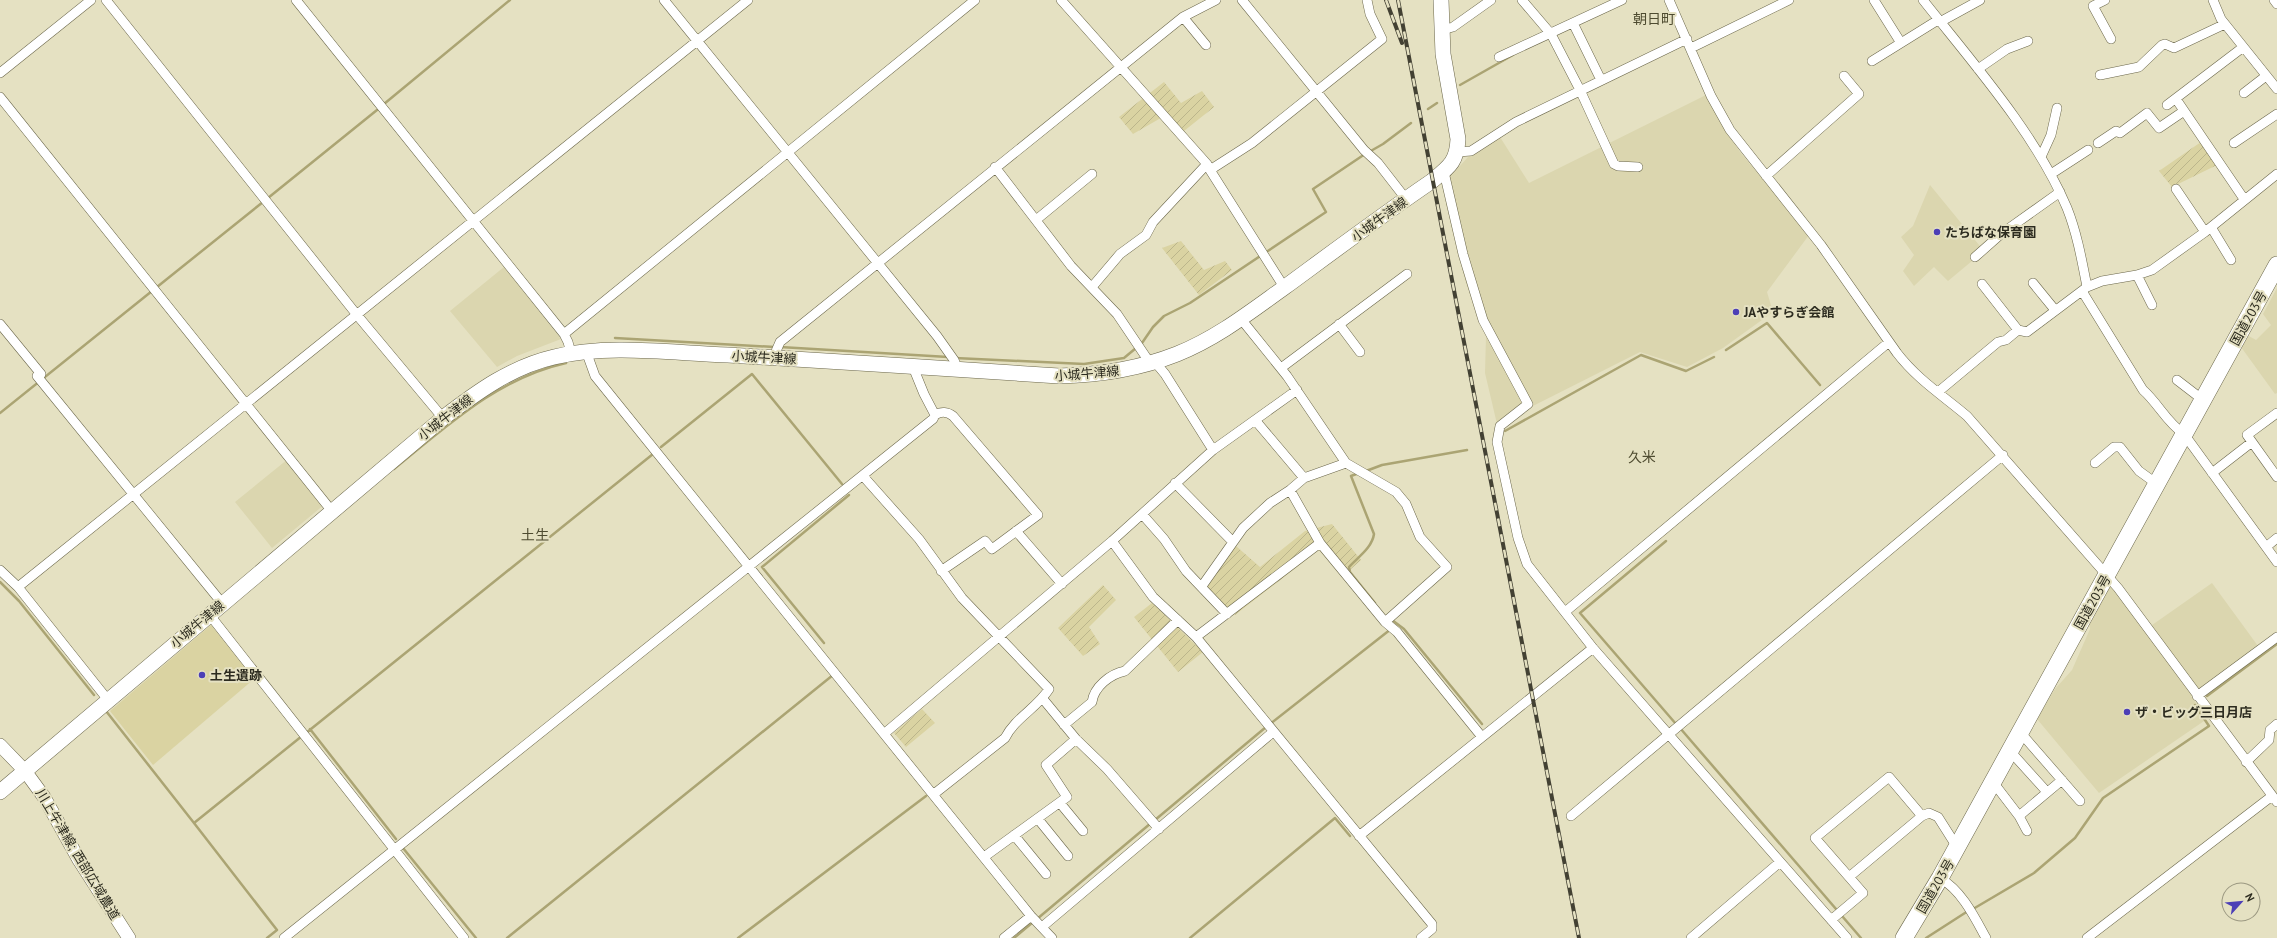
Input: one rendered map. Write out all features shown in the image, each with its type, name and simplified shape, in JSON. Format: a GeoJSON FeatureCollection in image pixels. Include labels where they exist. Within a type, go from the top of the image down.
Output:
{"type":"FeatureCollection","features":[{"type":"Feature","properties":{"kind":"highway","name":"国道203号"},"geometry":{"type":"LineString","coordinates":[[1904,938],[1940,878],[2277,265]]}},
{"type":"Feature","properties":{"kind":"main road"},"geometry":{"type":"LineString","coordinates":[[1441,0],[1443,54],[1458,139],[1458,152]]}},
{"type":"Feature","properties":{"kind":"main road","name":"小城牛津線"},"geometry":{"type":"LineString","coordinates":[[0,792],[108,700],[212,619],[222,603],[331,510],[443,418],[472,395],[516,370],[552,358],[578,352],[615,350],[776,352],[913,367],[954,361],[1081,376],[1123,370],[1153,363],[1204,341],[1241,319],[1444,172],[1455,160],[1458,152]]}},
{"type":"Feature","properties":{"kind":"main road","name":"川上牛津線; 西部広域農道"},"geometry":{"type":"LineString","coordinates":[[0,745],[25,771],[44,797],[80,860],[129,938]]}},
{"type":"Feature","properties":{"kind":"street"},"geometry":{"type":"LineString","coordinates":[[0,73],[91,0]]}},
{"type":"Feature","properties":{"kind":"street"},"geometry":{"type":"LineString","coordinates":[[106,0],[357,315],[443,418]]}},
{"type":"Feature","properties":{"kind":"street"},"geometry":{"type":"LineString","coordinates":[[296,0],[564,334],[568,342],[578,352],[595,376],[750,566],[1031,916],[1052,938]]}},
{"type":"Feature","properties":{"kind":"street"},"geometry":{"type":"LineString","coordinates":[[664,0],[877,263],[954,361]]}},
{"type":"Feature","properties":{"kind":"street"},"geometry":{"type":"LineString","coordinates":[[18,588],[748,0]]}},
{"type":"Feature","properties":{"kind":"street"},"geometry":{"type":"LineString","coordinates":[[564,334],[976,0]]}},
{"type":"Feature","properties":{"kind":"street"},"geometry":{"type":"LineString","coordinates":[[1061,0],[1209,167],[1284,287]]}},
{"type":"Feature","properties":{"kind":"street"},"geometry":{"type":"LineString","coordinates":[[776,352],[877,263],[1120,67],[1183,17],[1216,0]]}},
{"type":"Feature","properties":{"kind":"street"},"geometry":{"type":"LineString","coordinates":[[1242,0],[1366,152],[1378,163],[1406,199]]}},
{"type":"Feature","properties":{"kind":"street"},"geometry":{"type":"LineString","coordinates":[[1092,287],[1120,254],[1146,235],[1153,222],[1209,167],[1252,143],[1382,39],[1370,14],[1367,0]]}},
{"type":"Feature","properties":{"kind":"street"},"geometry":{"type":"LineString","coordinates":[[1442,30],[1453,27],[1491,0]]}},
{"type":"Feature","properties":{"kind":"street"},"geometry":{"type":"LineString","coordinates":[[1522,0],[1552,36],[1580,90],[1614,164],[1618,166],[1638,166]]}},
{"type":"Feature","properties":{"kind":"street"},"geometry":{"type":"LineString","coordinates":[[1499,57],[1552,36],[1604,4],[1622,0]]}},
{"type":"Feature","properties":{"kind":"street"},"geometry":{"type":"LineString","coordinates":[[1669,0],[1711,96],[1730,130],[1821,245],[1888,342],[1909,368],[1930,388],[1938,392],[1967,416],[2003,455],[2118,588],[2274,799],[2087,938]]}},
{"type":"Feature","properties":{"kind":"street"},"geometry":{"type":"LineString","coordinates":[[1691,48],[1789,0]]}},
{"type":"Feature","properties":{"kind":"street"},"geometry":{"type":"LineString","coordinates":[[1874,0],[1901,44]]}},
{"type":"Feature","properties":{"kind":"street"},"geometry":{"type":"LineString","coordinates":[[1923,0],[1978,69],[2041,157],[2051,174],[2068,209],[2080,253],[2084,289],[2143,390],[2154,399],[2176,428],[2184,434],[2277,562]]}},
{"type":"Feature","properties":{"kind":"street"},"geometry":{"type":"LineString","coordinates":[[1872,61],[1939,21],[1980,0]]}},
{"type":"Feature","properties":{"kind":"street"},"geometry":{"type":"LineString","coordinates":[[2105,0],[2093,6],[2111,39]]}},
{"type":"Feature","properties":{"kind":"street"},"geometry":{"type":"LineString","coordinates":[[2213,0],[2225,24],[2242,48],[2277,89]]}},
{"type":"Feature","properties":{"kind":"street"},"geometry":{"type":"LineString","coordinates":[[2274,0],[2277,4]]}},
{"type":"Feature","properties":{"kind":"street"},"geometry":{"type":"LineString","coordinates":[[1183,17],[1206,45]]}},
{"type":"Feature","properties":{"kind":"street"},"geometry":{"type":"LineString","coordinates":[[1573,23],[1601,80]]}},
{"type":"Feature","properties":{"kind":"street"},"geometry":{"type":"LineString","coordinates":[[2100,75],[2139,67],[2162,45],[2165,44],[2174,48],[2225,24]]}},
{"type":"Feature","properties":{"kind":"street"},"geometry":{"type":"LineString","coordinates":[[1458,152],[1471,151],[1516,122],[1687,39]]}},
{"type":"Feature","properties":{"kind":"street"},"geometry":{"type":"LineString","coordinates":[[1978,69],[2007,49],[2028,41]]}},
{"type":"Feature","properties":{"kind":"street"},"geometry":{"type":"LineString","coordinates":[[2167,105],[2176,100],[2242,48]]}},
{"type":"Feature","properties":{"kind":"street"},"geometry":{"type":"LineString","coordinates":[[1766,176],[1859,94],[1844,76]]}},
{"type":"Feature","properties":{"kind":"street"},"geometry":{"type":"LineString","coordinates":[[2244,93],[2266,76]]}},
{"type":"Feature","properties":{"kind":"street"},"geometry":{"type":"LineString","coordinates":[[0,96],[331,510]]}},
{"type":"Feature","properties":{"kind":"street"},"geometry":{"type":"LineString","coordinates":[[2176,100],[2244,199]]}},
{"type":"Feature","properties":{"kind":"street"},"geometry":{"type":"LineString","coordinates":[[2041,157],[2050,135],[2057,108]]}},
{"type":"Feature","properties":{"kind":"street"},"geometry":{"type":"LineString","coordinates":[[2098,143],[2116,131],[2120,133],[2147,113],[2159,128],[2184,111]]}},
{"type":"Feature","properties":{"kind":"street"},"geometry":{"type":"LineString","coordinates":[[2234,143],[2277,114]]}},
{"type":"Feature","properties":{"kind":"street"},"geometry":{"type":"LineString","coordinates":[[2051,174],[2088,150]]}},
{"type":"Feature","properties":{"kind":"street"},"geometry":{"type":"LineString","coordinates":[[995,167],[1071,266],[1117,314],[1153,363],[1166,374],[1213,450]]}},
{"type":"Feature","properties":{"kind":"street"},"geometry":{"type":"LineString","coordinates":[[1444,172],[1463,254],[1483,320],[1528,404],[1500,426],[1497,442],[1509,490],[1518,538],[1527,564],[1593,648],[1847,938]]}},
{"type":"Feature","properties":{"kind":"street"},"geometry":{"type":"LineString","coordinates":[[1036,220],[1092,174]]}},
{"type":"Feature","properties":{"kind":"street"},"geometry":{"type":"LineString","coordinates":[[1982,284],[2018,330],[2027,332],[2084,289],[2102,281],[2137,276],[2152,270],[2208,229],[2277,174]]}},
{"type":"Feature","properties":{"kind":"street"},"geometry":{"type":"LineString","coordinates":[[2176,189],[2231,260]]}},
{"type":"Feature","properties":{"kind":"street"},"geometry":{"type":"LineString","coordinates":[[1975,257],[2001,234],[2060,192]]}},
{"type":"Feature","properties":{"kind":"street"},"geometry":{"type":"LineString","coordinates":[[1281,368],[1407,274]]}},
{"type":"Feature","properties":{"kind":"street"},"geometry":{"type":"LineString","coordinates":[[2137,276],[2152,305]]}},
{"type":"Feature","properties":{"kind":"street"},"geometry":{"type":"LineString","coordinates":[[2033,283],[2055,310]]}},
{"type":"Feature","properties":{"kind":"street"},"geometry":{"type":"LineString","coordinates":[[1241,319],[1281,368],[1346,463],[1396,492],[1406,504],[1420,537],[1447,567],[1385,622]]}},
{"type":"Feature","properties":{"kind":"street"},"geometry":{"type":"LineString","coordinates":[[0,324],[40,378],[133,495],[222,603]]}},
{"type":"Feature","properties":{"kind":"street"},"geometry":{"type":"LineString","coordinates":[[1339,324],[1360,352]]}},
{"type":"Feature","properties":{"kind":"street"},"geometry":{"type":"LineString","coordinates":[[1938,392],[1998,342],[2006,340],[2018,330]]}},
{"type":"Feature","properties":{"kind":"street"},"geometry":{"type":"LineString","coordinates":[[1565,612],[1888,342]]}},
{"type":"Feature","properties":{"kind":"street"},"geometry":{"type":"LineString","coordinates":[[913,367],[924,394],[935,414]]}},
{"type":"Feature","properties":{"kind":"street"},"geometry":{"type":"LineString","coordinates":[[2177,380],[2203,400]]}},
{"type":"Feature","properties":{"kind":"street"},"geometry":{"type":"LineString","coordinates":[[885,734],[1112,541],[1213,450],[1297,390]]}},
{"type":"Feature","properties":{"kind":"street"},"geometry":{"type":"LineString","coordinates":[[284,938],[863,476],[933,419],[935,414],[938,412],[948,413],[953,416],[1038,515],[992,549],[985,541],[941,571]]}},
{"type":"Feature","properties":{"kind":"street"},"geometry":{"type":"LineString","coordinates":[[2277,413],[2247,435],[2277,477]]}},
{"type":"Feature","properties":{"kind":"street"},"geometry":{"type":"LineString","coordinates":[[1255,420],[1304,478]]}},
{"type":"Feature","properties":{"kind":"street"},"geometry":{"type":"LineString","coordinates":[[2212,473],[2252,442]]}},
{"type":"Feature","properties":{"kind":"street"},"geometry":{"type":"LineString","coordinates":[[2095,463],[2114,447],[2120,447],[2139,472],[2157,484]]}},
{"type":"Feature","properties":{"kind":"street"},"geometry":{"type":"LineString","coordinates":[[1571,816],[2003,455]]}},
{"type":"Feature","properties":{"kind":"street"},"geometry":{"type":"LineString","coordinates":[[1202,586],[1243,528],[1270,503],[1290,490],[1304,478],[1346,463]]}},
{"type":"Feature","properties":{"kind":"street"},"geometry":{"type":"LineString","coordinates":[[863,476],[919,539],[962,598],[1049,689],[1043,699],[1009,728],[1004,738],[934,794]]}},
{"type":"Feature","properties":{"kind":"street"},"geometry":{"type":"LineString","coordinates":[[1175,483],[1233,542]]}},
{"type":"Feature","properties":{"kind":"street"},"geometry":{"type":"LineString","coordinates":[[1290,490],[1320,543],[1385,622],[1397,632],[1482,737]]}},
{"type":"Feature","properties":{"kind":"street"},"geometry":{"type":"LineString","coordinates":[[1142,514],[1164,539],[1186,571],[1202,586],[1227,614]]}},
{"type":"Feature","properties":{"kind":"street"},"geometry":{"type":"LineString","coordinates":[[1016,531],[1062,584]]}},
{"type":"Feature","properties":{"kind":"street"},"geometry":{"type":"LineString","coordinates":[[2266,546],[2277,538]]}},
{"type":"Feature","properties":{"kind":"street"},"geometry":{"type":"LineString","coordinates":[[1112,541],[1153,597],[1196,637],[1432,924],[1432,929],[1421,938]]}},
{"type":"Feature","properties":{"kind":"street"},"geometry":{"type":"LineString","coordinates":[[1196,637],[1320,543]]}},
{"type":"Feature","properties":{"kind":"street"},"geometry":{"type":"LineString","coordinates":[[0,570],[18,588],[108,700]]}},
{"type":"Feature","properties":{"kind":"street"},"geometry":{"type":"LineString","coordinates":[[212,619],[464,938]]}},
{"type":"Feature","properties":{"kind":"street"},"geometry":{"type":"LineString","coordinates":[[1064,725],[1092,702],[1093,694],[1114,673],[1125,671],[1178,620]]}},
{"type":"Feature","properties":{"kind":"street"},"geometry":{"type":"LineString","coordinates":[[2197,696],[2277,637]]}},
{"type":"Feature","properties":{"kind":"street"},"geometry":{"type":"LineString","coordinates":[[1359,836],[1593,648]]}},
{"type":"Feature","properties":{"kind":"street"},"geometry":{"type":"LineString","coordinates":[[1043,699],[1076,739],[1107,769],[1159,829]]}},
{"type":"Feature","properties":{"kind":"street"},"geometry":{"type":"LineString","coordinates":[[2246,762],[2269,740],[2270,730],[2277,724]]}},
{"type":"Feature","properties":{"kind":"street"},"geometry":{"type":"LineString","coordinates":[[1042,927],[1273,732]]}},
{"type":"Feature","properties":{"kind":"street"},"geometry":{"type":"LineString","coordinates":[[2020,732],[2080,802]]}},
{"type":"Feature","properties":{"kind":"street"},"geometry":{"type":"LineString","coordinates":[[984,857],[1067,797],[1046,765],[1076,739]]}},
{"type":"Feature","properties":{"kind":"street"},"geometry":{"type":"LineString","coordinates":[[2010,751],[2047,792]]}},
{"type":"Feature","properties":{"kind":"street"},"geometry":{"type":"LineString","coordinates":[[1831,920],[1863,893],[1816,838],[1889,777],[1922,816]]}},
{"type":"Feature","properties":{"kind":"street"},"geometry":{"type":"LineString","coordinates":[[2019,816],[2062,780]]}},
{"type":"Feature","properties":{"kind":"street"},"geometry":{"type":"LineString","coordinates":[[1993,782],[2019,816],[2027,831]]}},
{"type":"Feature","properties":{"kind":"street"},"geometry":{"type":"LineString","coordinates":[[1060,803],[1083,831]]}},
{"type":"Feature","properties":{"kind":"street"},"geometry":{"type":"LineString","coordinates":[[1849,877],[1922,816],[1929,813],[1938,817],[1957,847]]}},
{"type":"Feature","properties":{"kind":"street"},"geometry":{"type":"LineString","coordinates":[[1038,818],[1068,856]]}},
{"type":"Feature","properties":{"kind":"street"},"geometry":{"type":"LineString","coordinates":[[1014,835],[1046,874]]}},
{"type":"Feature","properties":{"kind":"street"},"geometry":{"type":"LineString","coordinates":[[1691,938],[1780,862]]}},
{"type":"Feature","properties":{"kind":"street"},"geometry":{"type":"LineString","coordinates":[[1940,878],[1950,884],[1970,910],[1986,938]]}},
{"type":"Feature","properties":{"kind":"street"},"geometry":{"type":"LineString","coordinates":[[1004,938],[1031,916]]}},
{"type":"Feature","properties":{"kind":"shaded area"},"geometry":{"type":"Polygon","coordinates":[[[1164,82],[1181,103],[1202,91],[1214,107],[1184,131],[1166,115],[1133,134],[1119,117],[1164,82]]]}},
{"type":"Feature","properties":{"kind":"shaded area"},"geometry":{"type":"Polygon","coordinates":[[[1706,95],[1726,132],[1740,152],[1809,235],[1767,292],[1773,312],[1723,348],[1687,367],[1640,352],[1497,424],[1485,373],[1486,336],[1466,283],[1446,204],[1448,179],[1468,157],[1500,137],[1529,183],[1706,95]]]}},
{"type":"Feature","properties":{"kind":"shaded area"},"geometry":{"type":"Polygon","coordinates":[[[2201,142],[2217,165],[2172,187],[2159,171],[2201,142]]]}},
{"type":"Feature","properties":{"kind":"shaded area","name":"たちばな保育園"},"geometry":{"type":"Polygon","coordinates":[[[1930,185],[1984,251],[1948,281],[1934,267],[1914,286],[1903,271],[1914,255],[1901,237],[1913,226],[1930,185]]]}},
{"type":"Feature","properties":{"kind":"shaded area"},"geometry":{"type":"Polygon","coordinates":[[[1181,241],[1204,270],[1225,261],[1232,270],[1199,295],[1162,248],[1181,241]]]}},
{"type":"Feature","properties":{"kind":"shaded area"},"geometry":{"type":"Polygon","coordinates":[[[504,267],[561,339],[517,356],[497,367],[450,311],[504,267]]]}},
{"type":"Feature","properties":{"kind":"shaded area"},"geometry":{"type":"Polygon","coordinates":[[[2277,288],[2277,393],[2275,394],[2241,347],[2247,335],[2256,340],[2271,325],[2263,314],[2277,288]]]}},
{"type":"Feature","properties":{"kind":"shaded area"},"geometry":{"type":"Polygon","coordinates":[[[288,459],[325,504],[272,548],[235,502],[288,459]]]}},
{"type":"Feature","properties":{"kind":"shaded area"},"geometry":{"type":"Polygon","coordinates":[[[1332,524],[1361,560],[1342,577],[1319,550],[1235,615],[1206,585],[1236,546],[1260,567],[1305,531],[1332,524]]]}},
{"type":"Feature","properties":{"kind":"shaded area"},"geometry":{"type":"Polygon","coordinates":[[[2212,583],[2258,646],[2191,696],[2207,719],[2099,793],[2037,719],[2055,689],[2072,670],[2090,629],[2089,620],[2107,587],[2112,587],[2145,630],[2212,583]]]}},
{"type":"Feature","properties":{"kind":"shaded area"},"geometry":{"type":"Polygon","coordinates":[[[1103,585],[1116,600],[1089,627],[1100,644],[1083,656],[1058,628],[1103,585]]]}},
{"type":"Feature","properties":{"kind":"shaded area"},"geometry":{"type":"Polygon","coordinates":[[[1152,603],[1203,652],[1178,672],[1134,617],[1152,603]]]}},
{"type":"Feature","properties":{"kind":"shaded area"},"geometry":{"type":"Polygon","coordinates":[[[211,625],[254,679],[153,765],[110,711],[211,625]]]}},
{"type":"Feature","properties":{"kind":"shaded area"},"geometry":{"type":"Polygon","coordinates":[[[922,709],[935,723],[906,747],[894,733],[922,709]]]}},
{"type":"Feature","properties":{"kind":"waterway"},"geometry":{"type":"LineString","coordinates":[[384,104],[510,0]]}},
{"type":"Feature","properties":{"kind":"waterway"},"geometry":{"type":"LineString","coordinates":[[1460,85],[1513,55]]}},
{"type":"Feature","properties":{"kind":"waterway"},"geometry":{"type":"LineString","coordinates":[[1428,109],[1437,103]]}},
{"type":"Feature","properties":{"kind":"waterway"},"geometry":{"type":"LineString","coordinates":[[268,198],[377,110]]}},
{"type":"Feature","properties":{"kind":"waterway"},"geometry":{"type":"LineString","coordinates":[[1369,152],[1383,144],[1411,123]]}},
{"type":"Feature","properties":{"kind":"waterway"},"geometry":{"type":"LineString","coordinates":[[955,358],[1084,364],[1124,358],[1142,343],[1153,327],[1164,316],[1190,303],[1326,212],[1313,189],[1365,154]]}},
{"type":"Feature","properties":{"kind":"waterway"},"geometry":{"type":"LineString","coordinates":[[157,287],[263,202]]}},
{"type":"Feature","properties":{"kind":"waterway"},"geometry":{"type":"LineString","coordinates":[[0,413],[152,291]]}},
{"type":"Feature","properties":{"kind":"waterway"},"geometry":{"type":"LineString","coordinates":[[1726,350],[1767,323],[1820,385]]}},
{"type":"Feature","properties":{"kind":"waterway"},"geometry":{"type":"LineString","coordinates":[[615,338],[775,347]]}},
{"type":"Feature","properties":{"kind":"waterway"},"geometry":{"type":"LineString","coordinates":[[780,347],[948,357]]}},
{"type":"Feature","properties":{"kind":"waterway"},"geometry":{"type":"LineString","coordinates":[[1505,431],[1641,355],[1686,371],[1714,357]]}},
{"type":"Feature","properties":{"kind":"waterway"},"geometry":{"type":"LineString","coordinates":[[394,469],[434,436],[474,406],[496,392],[541,370],[566,363]]}},
{"type":"Feature","properties":{"kind":"waterway"},"geometry":{"type":"LineString","coordinates":[[661,447],[752,374],[842,484]]}},
{"type":"Feature","properties":{"kind":"waterway"},"geometry":{"type":"LineString","coordinates":[[1366,471],[1382,465],[1467,450]]}},
{"type":"Feature","properties":{"kind":"waterway"},"geometry":{"type":"LineString","coordinates":[[306,733],[653,454]]}},
{"type":"Feature","properties":{"kind":"waterway"},"geometry":{"type":"LineString","coordinates":[[1359,473],[1351,476],[1374,534],[1368,548],[1349,567],[1350,572],[1375,603]]}},
{"type":"Feature","properties":{"kind":"waterway"},"geometry":{"type":"LineString","coordinates":[[824,643],[762,567],[849,495]]}},
{"type":"Feature","properties":{"kind":"waterway"},"geometry":{"type":"LineString","coordinates":[[1666,541],[1580,613],[1676,724]]}},
{"type":"Feature","properties":{"kind":"waterway"},"geometry":{"type":"LineString","coordinates":[[0,582],[19,601],[94,695]]}},
{"type":"Feature","properties":{"kind":"waterway"},"geometry":{"type":"LineString","coordinates":[[1392,620],[1404,629],[1482,724]]}},
{"type":"Feature","properties":{"kind":"waterway"},"geometry":{"type":"LineString","coordinates":[[1270,724],[1391,629]]}},
{"type":"Feature","properties":{"kind":"waterway"},"geometry":{"type":"LineString","coordinates":[[2207,696],[2277,644]]}},
{"type":"Feature","properties":{"kind":"waterway"},"geometry":{"type":"LineString","coordinates":[[507,938],[833,675]]}},
{"type":"Feature","properties":{"kind":"waterway"},"geometry":{"type":"LineString","coordinates":[[1973,909],[2034,873],[2075,838],[2103,798],[2209,726],[2195,705]]}},
{"type":"Feature","properties":{"kind":"waterway"},"geometry":{"type":"LineString","coordinates":[[108,709],[106,711],[194,823],[302,736]]}},
{"type":"Feature","properties":{"kind":"waterway"},"geometry":{"type":"LineString","coordinates":[[1155,820],[1266,727]]}},
{"type":"Feature","properties":{"kind":"waterway"},"geometry":{"type":"LineString","coordinates":[[1680,728],[1861,938]]}},
{"type":"Feature","properties":{"kind":"waterway"},"geometry":{"type":"LineString","coordinates":[[310,729],[396,839]]}},
{"type":"Feature","properties":{"kind":"waterway"},"geometry":{"type":"LineString","coordinates":[[738,938],[926,796]]}},
{"type":"Feature","properties":{"kind":"waterway"},"geometry":{"type":"LineString","coordinates":[[1190,938],[1335,818],[1350,836]]}},
{"type":"Feature","properties":{"kind":"waterway"},"geometry":{"type":"LineString","coordinates":[[194,823],[277,930],[267,938]]}},
{"type":"Feature","properties":{"kind":"waterway"},"geometry":{"type":"LineString","coordinates":[[1037,919],[1151,823]]}},
{"type":"Feature","properties":{"kind":"waterway"},"geometry":{"type":"LineString","coordinates":[[403,848],[476,938]]}},
{"type":"Feature","properties":{"kind":"waterway"},"geometry":{"type":"LineString","coordinates":[[1926,938],[1968,911]]}},
{"type":"Feature","properties":{"kind":"waterway"},"geometry":{"type":"LineString","coordinates":[[1014,938],[1033,922]]}},
{"type":"Feature","properties":{"kind":"railway"},"geometry":{"type":"LineString","coordinates":[[1386,0],[1402,43]]}},
{"type":"Feature","properties":{"kind":"railway"},"geometry":{"type":"LineString","coordinates":[[1398,0],[1579,938]]}},
{"type":"Feature","properties":{"kind":"place","name":"たちばな保育園"},"geometry":{"type":"Point","coordinates":[1937,232]}},
{"type":"Feature","properties":{"kind":"place","name":"JAやすらぎ会館"},"geometry":{"type":"Point","coordinates":[1736,312]}},
{"type":"Feature","properties":{"kind":"place","name":"土生遺跡"},"geometry":{"type":"Point","coordinates":[202,675]}},
{"type":"Feature","properties":{"kind":"place","name":"ザ・ビッグ三日月店"},"geometry":{"type":"Point","coordinates":[2127,712]}},
{"type":"Feature","properties":{"kind":"district","name":"朝日町"},"geometry":{"type":"Point","coordinates":[1654,19]}},
{"type":"Feature","properties":{"kind":"district","name":"久米"},"geometry":{"type":"Point","coordinates":[1642,457]}},
{"type":"Feature","properties":{"kind":"district","name":"土生"},"geometry":{"type":"Point","coordinates":[535,535]}}]}
